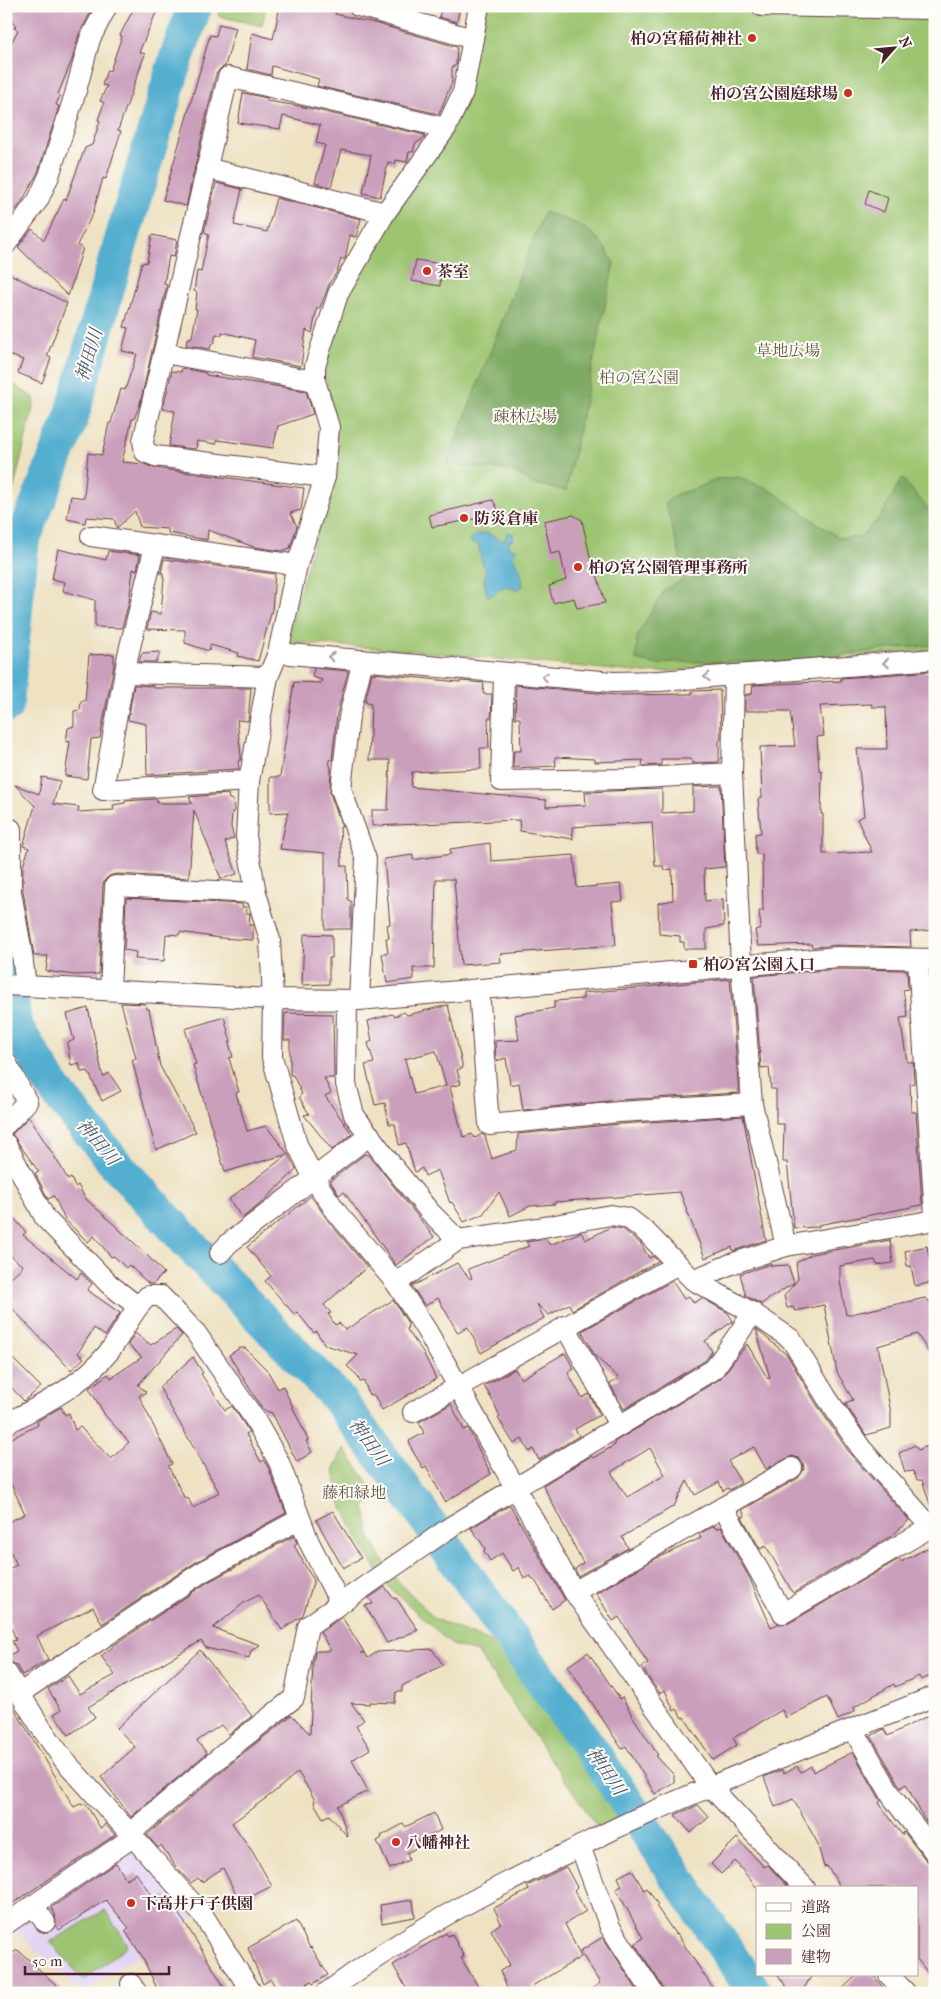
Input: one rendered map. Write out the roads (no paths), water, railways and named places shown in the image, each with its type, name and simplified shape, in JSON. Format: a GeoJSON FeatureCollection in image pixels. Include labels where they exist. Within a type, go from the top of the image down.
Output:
{"type":"FeatureCollection","features":[{"type":"Feature","properties":{"kind":"street"},"geometry":{"type":"LineString","coordinates":[[6,244],[38,200],[49,176],[90,39],[106,6]]}},
{"type":"Feature","properties":{"kind":"street"},"geometry":{"type":"LineString","coordinates":[[358,6],[473,40]]}},
{"type":"Feature","properties":{"kind":"street"},"geometry":{"type":"LineString","coordinates":[[479,6],[463,92],[446,128],[385,213],[338,294],[315,366],[315,381],[329,427],[325,477],[297,565],[278,653],[268,677],[249,781],[246,836],[256,893],[270,940],[273,999],[272,1057],[297,1144],[314,1179],[338,1214],[396,1283],[427,1331],[574,1592],[710,1786],[803,1886]]}},
{"type":"Feature","properties":{"kind":"street"},"geometry":{"type":"LineString","coordinates":[[762,6],[935,9]]}},
{"type":"Feature","properties":{"kind":"street"},"geometry":{"type":"LineString","coordinates":[[325,477],[155,456],[145,452],[143,441],[228,77],[446,128]]}},
{"type":"Feature","properties":{"kind":"street"},"geometry":{"type":"LineString","coordinates":[[206,168],[385,213]]}},
{"type":"Feature","properties":{"kind":"street"},"geometry":{"type":"LineString","coordinates":[[164,353],[315,381]]}},
{"type":"Feature","properties":{"kind":"street"},"geometry":{"type":"LineString","coordinates":[[91,536],[297,565]]}},
{"type":"Feature","properties":{"kind":"street"},"geometry":{"type":"LineString","coordinates":[[155,546],[128,655],[103,790],[249,781]]}},
{"type":"Feature","properties":{"kind":"street"},"geometry":{"type":"LineString","coordinates":[[278,653],[613,682],[734,675],[935,659]]}},
{"type":"Feature","properties":{"kind":"street"},"geometry":{"type":"LineString","coordinates":[[363,660],[349,717],[341,789],[366,859],[346,1084],[354,1115],[430,1212],[458,1240]]}},
{"type":"Feature","properties":{"kind":"street"},"geometry":{"type":"LineString","coordinates":[[126,673],[268,677]]}},
{"type":"Feature","properties":{"kind":"street"},"geometry":{"type":"LineString","coordinates":[[504,674],[501,781],[625,779],[732,774]]}},
{"type":"Feature","properties":{"kind":"street"},"geometry":{"type":"LineString","coordinates":[[734,675],[732,774],[741,965],[752,1104],[786,1246]]}},
{"type":"Feature","properties":{"kind":"street"},"geometry":{"type":"LineString","coordinates":[[12,829],[11,892],[21,947],[18,986],[273,999],[353,1000],[838,957],[926,959],[935,1215]]}},
{"type":"Feature","properties":{"kind":"street"},"geometry":{"type":"LineString","coordinates":[[110,990],[115,886],[256,893]]}},
{"type":"Feature","properties":{"kind":"street"},"geometry":{"type":"LineString","coordinates":[[478,989],[489,1125],[619,1112],[752,1104]]}},
{"type":"Feature","properties":{"kind":"street"},"geometry":{"type":"LineString","coordinates":[[6,1062],[27,1102],[6,1124]]}},
{"type":"Feature","properties":{"kind":"street"},"geometry":{"type":"LineString","coordinates":[[220,1253],[370,1135]]}},
{"type":"Feature","properties":{"kind":"street"},"geometry":{"type":"LineString","coordinates":[[6,1144],[45,1218],[109,1284],[137,1306]]}},
{"type":"Feature","properties":{"kind":"street"},"geometry":{"type":"LineString","coordinates":[[396,1283],[458,1240],[611,1215],[628,1218],[646,1232],[693,1280],[753,1313],[791,1339],[827,1398],[861,1448],[933,1530],[783,1613],[723,1507]]}},
{"type":"Feature","properties":{"kind":"street"},"geometry":{"type":"LineString","coordinates":[[693,1280],[731,1264],[786,1246],[935,1220]]}},
{"type":"Feature","properties":{"kind":"street"},"geometry":{"type":"LineString","coordinates":[[414,1412],[678,1264]]}},
{"type":"Feature","properties":{"kind":"street"},"geometry":{"type":"LineString","coordinates":[[6,1424],[67,1390],[80,1380],[108,1353],[137,1306],[148,1296],[161,1296],[196,1333],[224,1371],[258,1425],[278,1462],[309,1542],[340,1603]]}},
{"type":"Feature","properties":{"kind":"street"},"geometry":{"type":"LineString","coordinates":[[6,1924],[133,1837],[136,1829],[238,1742],[294,1698],[308,1626],[424,1544],[515,1487],[714,1368],[753,1313]]}},
{"type":"Feature","properties":{"kind":"street"},"geometry":{"type":"LineString","coordinates":[[565,1326],[619,1425]]}},
{"type":"Feature","properties":{"kind":"street"},"geometry":{"type":"LineString","coordinates":[[574,1592],[792,1468]]}},
{"type":"Feature","properties":{"kind":"street"},"geometry":{"type":"LineString","coordinates":[[20,1693],[202,1572],[300,1519]]}},
{"type":"Feature","properties":{"kind":"street"},"geometry":{"type":"LineString","coordinates":[[6,1672],[64,1760],[203,1915],[252,1993]]}},
{"type":"Feature","properties":{"kind":"street"},"geometry":{"type":"LineString","coordinates":[[326,1993],[368,1962],[452,1912],[620,1826],[710,1786],[935,1696]]}},
{"type":"Feature","properties":{"kind":"street"},"geometry":{"type":"LineString","coordinates":[[853,1729],[893,1798],[935,1853]]}},
{"type":"Feature","properties":{"kind":"street"},"geometry":{"type":"LineString","coordinates":[[580,1846],[610,1927],[653,1993]]}},
{"type":"Feature","properties":{"kind":"street"},"geometry":{"type":"LineString","coordinates":[[33,1905],[45,1922]]}},
{"type":"Feature","properties":{"kind":"street"},"geometry":{"type":"LineString","coordinates":[[890,1976],[906,1993]]}},
{"type":"Feature","properties":{"kind":"water"},"geometry":{"type":"Polygon","coordinates":[[[487,533],[502,541],[507,533],[513,533],[514,540],[509,540],[509,549],[516,548],[513,558],[520,569],[523,586],[517,590],[505,586],[490,596],[487,595],[484,580],[486,569],[483,566],[478,544],[471,543],[469,539],[479,534],[487,533]]]}},
{"type":"Feature","properties":{"kind":"waterway","name":"神田川"},"geometry":{"type":"LineString","coordinates":[[6,706],[22,542],[71,419],[114,265],[176,59],[195,6]]}},
{"type":"Feature","properties":{"kind":"waterway","name":"神田川"},"geometry":{"type":"LineString","coordinates":[[6,963],[15,1026],[55,1090],[114,1162],[192,1247],[334,1394],[381,1456],[597,1758],[755,1993]]}},
{"type":"Feature","properties":{"kind":"place","name":"柏の宮稲荷神社"},"geometry":{"type":"Point","coordinates":[752,38]}},
{"type":"Feature","properties":{"kind":"place","name":"柏の宮公園庭球場"},"geometry":{"type":"Point","coordinates":[848,93]}},
{"type":"Feature","properties":{"kind":"place","name":"茶室"},"geometry":{"type":"Point","coordinates":[427,271]}},
{"type":"Feature","properties":{"kind":"place","name":"防災倉庫"},"geometry":{"type":"Point","coordinates":[464,518]}},
{"type":"Feature","properties":{"kind":"place","name":"柏の宮公園管理事務所"},"geometry":{"type":"Point","coordinates":[578,567]}},
{"type":"Feature","properties":{"kind":"place","name":"柏の宮公園入口"},"geometry":{"type":"Point","coordinates":[693,964]}},
{"type":"Feature","properties":{"kind":"place","name":"八幡神社"},"geometry":{"type":"Point","coordinates":[396,1842]}},
{"type":"Feature","properties":{"kind":"place","name":"下高井戸子供園"},"geometry":{"type":"Point","coordinates":[131,1903]}},
{"type":"Feature","properties":{"kind":"park label","name":"草地広場"},"geometry":{"type":"Point","coordinates":[788,350]}},
{"type":"Feature","properties":{"kind":"park label","name":"柏の宮公園"},"geometry":{"type":"Point","coordinates":[639,377]}},
{"type":"Feature","properties":{"kind":"park label","name":"疎林広場"},"geometry":{"type":"Point","coordinates":[525,416]}},
{"type":"Feature","properties":{"kind":"park label","name":"藤和緑地"},"geometry":{"type":"Point","coordinates":[354,1492]}}]}
